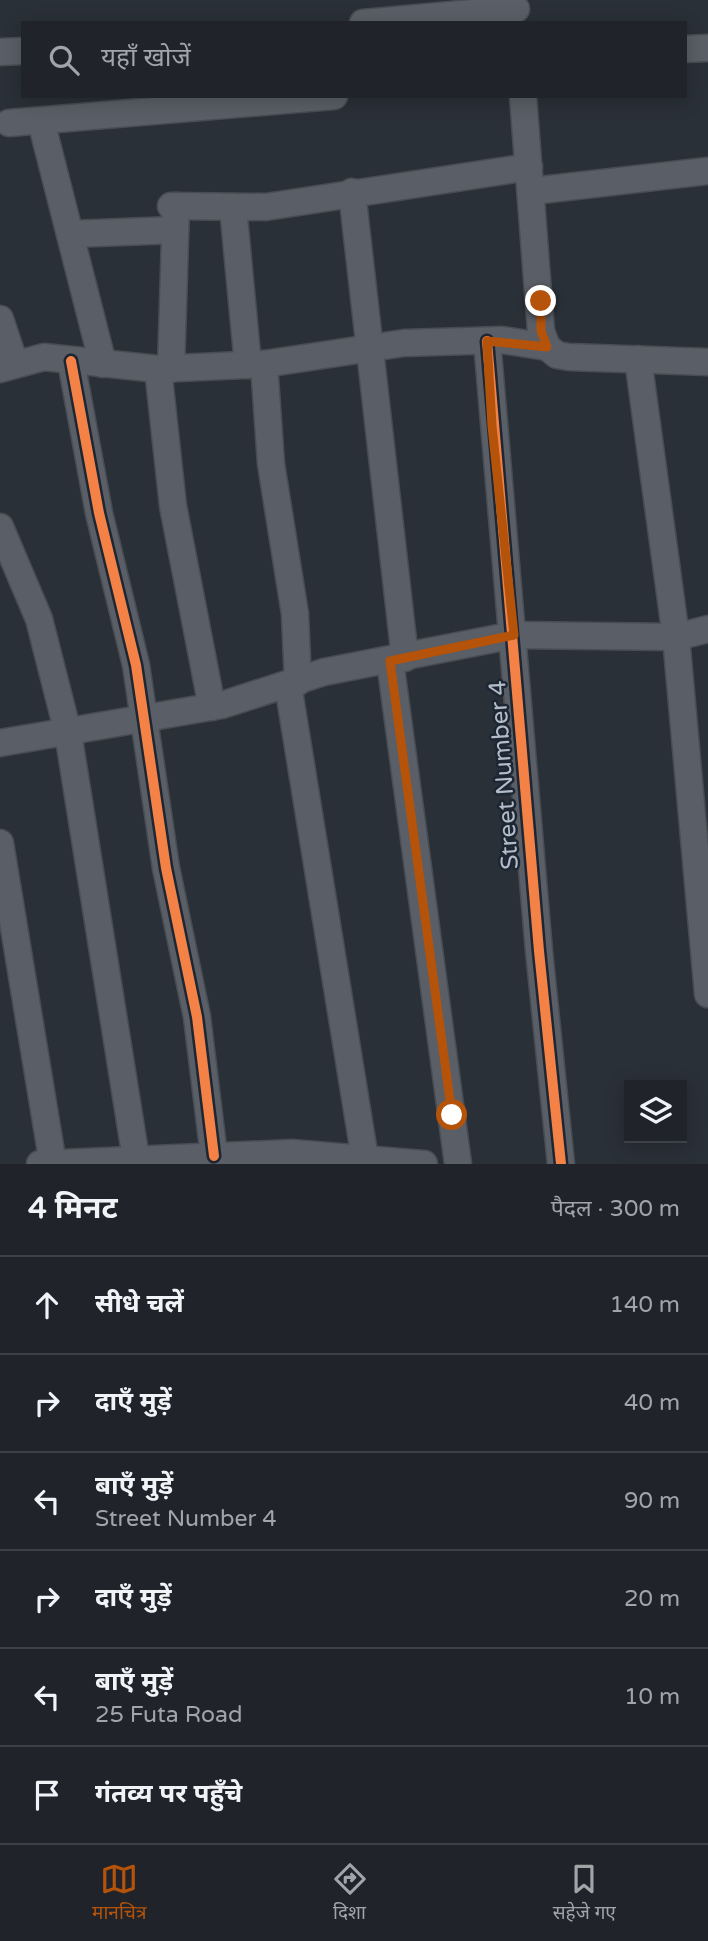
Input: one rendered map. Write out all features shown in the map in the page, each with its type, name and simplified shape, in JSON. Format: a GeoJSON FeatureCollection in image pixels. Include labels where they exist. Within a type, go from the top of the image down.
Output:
{"type":"FeatureCollection","features":[{"type":"Feature","properties":{"kind":"street"},"geometry":{"type":"LineString","coordinates":[[388,21],[516,11]]}},
{"type":"Feature","properties":{"kind":"street"},"geometry":{"type":"LineString","coordinates":[[687,49],[708,48]]}},
{"type":"Feature","properties":{"kind":"street"},"geometry":{"type":"LineString","coordinates":[[0,52],[21,51]]}},
{"type":"Feature","properties":{"kind":"street"},"geometry":{"type":"LineString","coordinates":[[9,123],[311,98]]}},
{"type":"Feature","properties":{"kind":"street"},"geometry":{"type":"LineString","coordinates":[[523,98],[541,331],[547,347],[557,355],[569,357],[708,362]]}},
{"type":"Feature","properties":{"kind":"street"},"geometry":{"type":"LineString","coordinates":[[41,121],[103,364]]}},
{"type":"Feature","properties":{"kind":"street"},"geometry":{"type":"LineString","coordinates":[[70,234],[174,214],[233,207],[266,207],[352,192],[531,179],[708,171]]}},
{"type":"Feature","properties":{"kind":"street"},"geometry":{"type":"LineString","coordinates":[[352,192],[370,349],[398,660],[458,1164]]}},
{"type":"Feature","properties":{"kind":"street"},"geometry":{"type":"LineString","coordinates":[[233,207],[295,614],[293,684],[365,1159]]}},
{"type":"Feature","properties":{"kind":"street"},"geometry":{"type":"LineString","coordinates":[[174,214],[165,369],[173,506],[212,707]]}},
{"type":"Feature","properties":{"kind":"street"},"geometry":{"type":"LineString","coordinates":[[0,318],[8,367],[44,357],[165,369],[256,365],[404,343],[487,341],[547,347]]}},
{"type":"Feature","properties":{"kind":"street","name":"Street Number 4"},"geometry":{"type":"LineString","coordinates":[[487,341],[492,426],[514,635],[539,951],[561,1164]]}},
{"type":"Feature","properties":{"kind":"street"},"geometry":{"type":"LineString","coordinates":[[638,359],[676,637],[693,854],[708,994]]}},
{"type":"Feature","properties":{"kind":"street"},"geometry":{"type":"LineString","coordinates":[[71,361],[99,513],[136,665],[166,868],[197,1017],[214,1156]]}},
{"type":"Feature","properties":{"kind":"street"},"geometry":{"type":"LineString","coordinates":[[0,527],[39,619],[68,733],[136,1159]]}},
{"type":"Feature","properties":{"kind":"street"},"geometry":{"type":"LineString","coordinates":[[0,743],[143,721],[212,707],[293,684],[324,672],[398,660],[514,635],[676,637],[708,629]]}},
{"type":"Feature","properties":{"kind":"street"},"geometry":{"type":"LineString","coordinates":[[0,843],[3,886],[53,1164]]}},
{"type":"Feature","properties":{"kind":"street"},"geometry":{"type":"LineString","coordinates":[[40,1164],[292,1153],[424,1164]]}},
{"type":"Feature","properties":{"kind":"cycle path"},"geometry":{"type":"LineString","coordinates":[[487,341],[539,951],[561,1164]]}},
{"type":"Feature","properties":{"kind":"cycle path"},"geometry":{"type":"LineString","coordinates":[[71,361],[99,513],[136,665],[166,868],[197,1017],[214,1156]]}},
{"type":"Feature","properties":{"kind":"route"},"geometry":{"type":"LineString","coordinates":[[452,1115],[390,661],[514,635],[492,426],[487,341],[502,340],[547,347],[541,331],[541,301]]}}]}
